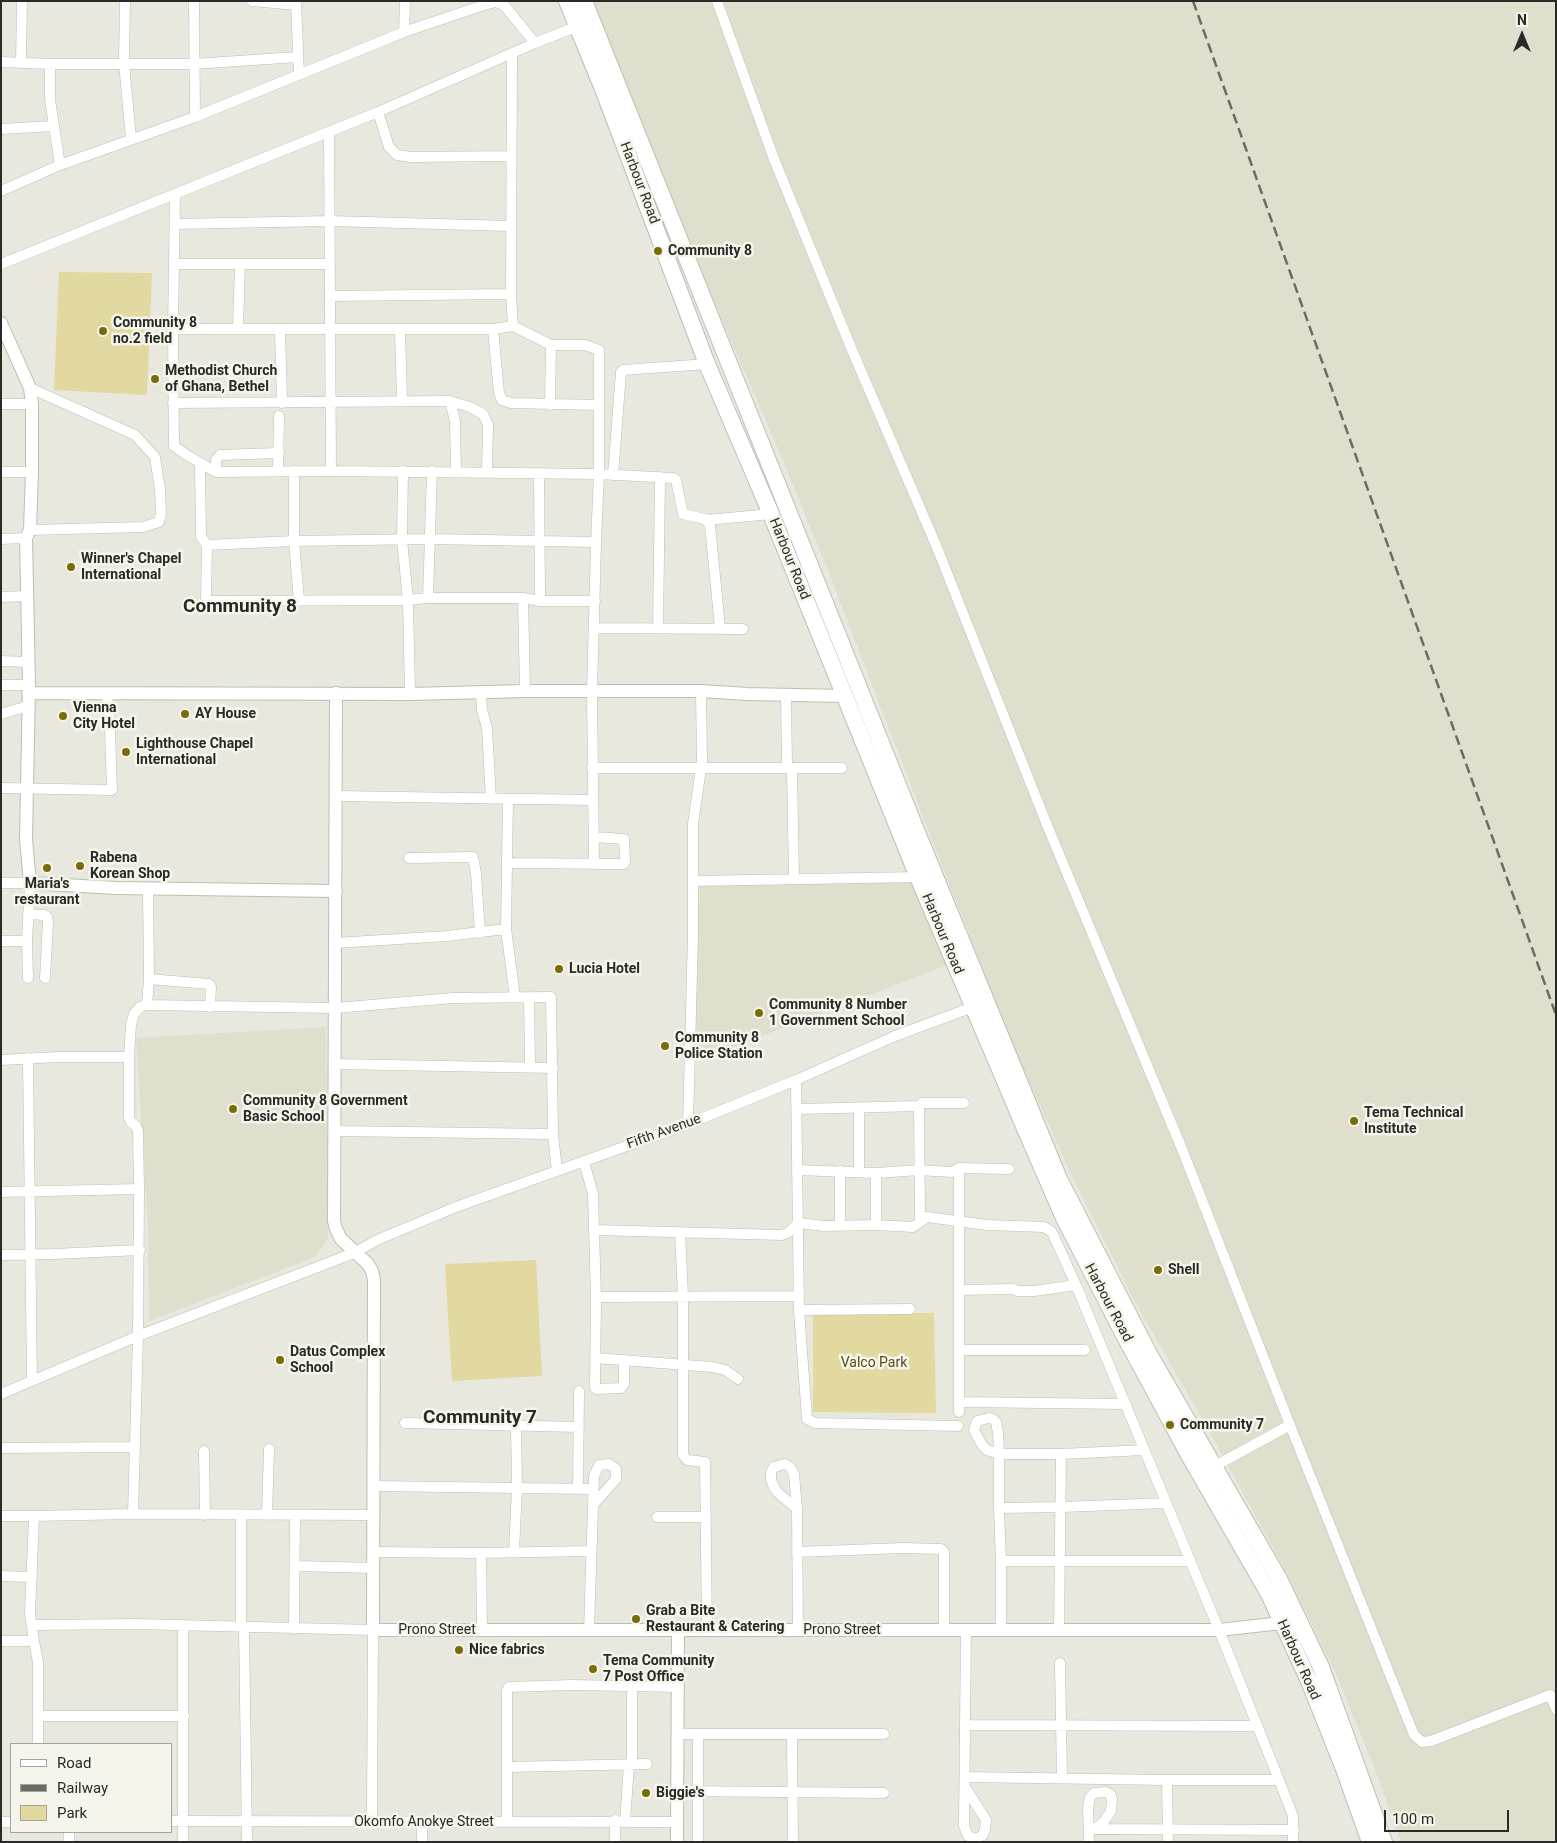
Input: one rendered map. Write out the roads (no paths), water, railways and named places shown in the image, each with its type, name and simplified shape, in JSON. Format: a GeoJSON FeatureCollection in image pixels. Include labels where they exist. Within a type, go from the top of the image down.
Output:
{"type":"FeatureCollection","features":[{"type":"Feature","properties":{"kind":"highway","name":"Harbour Road"},"geometry":{"type":"LineString","coordinates":[[567,1],[707,364],[771,514],[918,877],[1064,1218],[1186,1449],[1269,1594],[1312,1690],[1344,1769],[1370,1842]]}},
{"type":"Feature","properties":{"kind":"highway","name":"Harbour Road"},"geometry":{"type":"LineString","coordinates":[[584,1],[909,812],[1059,1180],[1150,1354],[1279,1579],[1321,1667],[1384,1842]]}},
{"type":"Feature","properties":{"kind":"street"},"geometry":{"type":"LineString","coordinates":[[21,63],[22,1]]}},
{"type":"Feature","properties":{"kind":"street"},"geometry":{"type":"LineString","coordinates":[[125,1],[124,62],[131,139]]}},
{"type":"Feature","properties":{"kind":"street"},"geometry":{"type":"LineString","coordinates":[[194,1],[193,64],[195,117]]}},
{"type":"Feature","properties":{"kind":"street"},"geometry":{"type":"LineString","coordinates":[[252,1],[296,3],[299,74]]}},
{"type":"Feature","properties":{"kind":"street"},"geometry":{"type":"LineString","coordinates":[[404,32],[405,1]]}},
{"type":"Feature","properties":{"kind":"street"},"geometry":{"type":"LineString","coordinates":[[717,1],[778,168],[852,350],[936,545],[1036,797],[1182,1149],[1414,1735],[1418,1739],[1427,1742],[1431,1741],[1550,1695],[1556,1709]]}},
{"type":"Feature","properties":{"kind":"street"},"geometry":{"type":"LineString","coordinates":[[1,191],[60,165],[195,117],[404,32],[496,2],[504,5],[535,43]]}},
{"type":"Feature","properties":{"kind":"street"},"geometry":{"type":"LineString","coordinates":[[1,264],[378,112],[578,26]]}},
{"type":"Feature","properties":{"kind":"street"},"geometry":{"type":"LineString","coordinates":[[512,54],[510,294],[513,326]]}},
{"type":"Feature","properties":{"kind":"street"},"geometry":{"type":"LineString","coordinates":[[1,62],[193,64],[298,57]]}},
{"type":"Feature","properties":{"kind":"street"},"geometry":{"type":"LineString","coordinates":[[50,64],[50,100],[60,165]]}},
{"type":"Feature","properties":{"kind":"street"},"geometry":{"type":"LineString","coordinates":[[378,112],[390,147],[397,155],[411,157],[511,156]]}},
{"type":"Feature","properties":{"kind":"street"},"geometry":{"type":"LineString","coordinates":[[1,129],[53,126]]}},
{"type":"Feature","properties":{"kind":"street"},"geometry":{"type":"LineString","coordinates":[[329,132],[331,471]]}},
{"type":"Feature","properties":{"kind":"street"},"geometry":{"type":"LineString","coordinates":[[175,194],[174,446],[216,472],[432,471],[660,477],[676,480],[683,514],[707,520],[771,514]]}},
{"type":"Feature","properties":{"kind":"street"},"geometry":{"type":"LineString","coordinates":[[175,224],[330,221],[510,226]]}},
{"type":"Feature","properties":{"kind":"street"},"geometry":{"type":"LineString","coordinates":[[174,264],[330,264]]}},
{"type":"Feature","properties":{"kind":"street"},"geometry":{"type":"LineString","coordinates":[[238,330],[240,264]]}},
{"type":"Feature","properties":{"kind":"street"},"geometry":{"type":"LineString","coordinates":[[330,296],[510,294]]}},
{"type":"Feature","properties":{"kind":"street"},"geometry":{"type":"LineString","coordinates":[[1,324],[30,388],[32,404],[32,472],[26,596],[29,662],[26,839],[30,883],[27,941],[28,978]]}},
{"type":"Feature","properties":{"kind":"street"},"geometry":{"type":"LineString","coordinates":[[173,329],[400,330],[493,329],[513,326],[551,346],[585,346],[598,350],[599,474],[592,692],[594,864]]}},
{"type":"Feature","properties":{"kind":"street"},"geometry":{"type":"LineString","coordinates":[[493,329],[499,393],[502,400],[511,403],[598,405]]}},
{"type":"Feature","properties":{"kind":"street"},"geometry":{"type":"LineString","coordinates":[[280,330],[282,403]]}},
{"type":"Feature","properties":{"kind":"street"},"geometry":{"type":"LineString","coordinates":[[400,330],[402,401]]}},
{"type":"Feature","properties":{"kind":"street"},"geometry":{"type":"LineString","coordinates":[[550,405],[551,346]]}},
{"type":"Feature","properties":{"kind":"street"},"geometry":{"type":"LineString","coordinates":[[613,475],[621,372],[623,370],[707,364]]}},
{"type":"Feature","properties":{"kind":"street"},"geometry":{"type":"LineString","coordinates":[[1,539],[28,534],[142,527],[159,522],[161,513],[160,489],[155,458],[134,435],[30,388]]}},
{"type":"Feature","properties":{"kind":"street"},"geometry":{"type":"LineString","coordinates":[[173,403],[450,402],[470,407],[483,414],[488,425],[487,472]]}},
{"type":"Feature","properties":{"kind":"street"},"geometry":{"type":"LineString","coordinates":[[450,402],[455,421],[456,472]]}},
{"type":"Feature","properties":{"kind":"street"},"geometry":{"type":"LineString","coordinates":[[1,404],[32,404]]}},
{"type":"Feature","properties":{"kind":"street"},"geometry":{"type":"LineString","coordinates":[[278,471],[279,416]]}},
{"type":"Feature","properties":{"kind":"street"},"geometry":{"type":"LineString","coordinates":[[216,472],[216,460],[220,455],[279,453]]}},
{"type":"Feature","properties":{"kind":"street"},"geometry":{"type":"LineString","coordinates":[[200,463],[201,537],[207,544],[206,601],[408,600],[428,598],[523,598],[594,601]]}},
{"type":"Feature","properties":{"kind":"street"},"geometry":{"type":"LineString","coordinates":[[294,471],[294,541],[299,600]]}},
{"type":"Feature","properties":{"kind":"street"},"geometry":{"type":"LineString","coordinates":[[403,471],[402,540],[408,600],[410,694]]}},
{"type":"Feature","properties":{"kind":"street"},"geometry":{"type":"LineString","coordinates":[[428,598],[432,471]]}},
{"type":"Feature","properties":{"kind":"street"},"geometry":{"type":"LineString","coordinates":[[1,472],[32,472]]}},
{"type":"Feature","properties":{"kind":"street"},"geometry":{"type":"LineString","coordinates":[[539,473],[540,600]]}},
{"type":"Feature","properties":{"kind":"street"},"geometry":{"type":"LineString","coordinates":[[658,628],[660,477]]}},
{"type":"Feature","properties":{"kind":"street"},"geometry":{"type":"LineString","coordinates":[[707,520],[710,525],[720,628]]}},
{"type":"Feature","properties":{"kind":"street"},"geometry":{"type":"LineString","coordinates":[[207,544],[429,539],[596,542]]}},
{"type":"Feature","properties":{"kind":"street"},"geometry":{"type":"LineString","coordinates":[[1,597],[26,596]]}},
{"type":"Feature","properties":{"kind":"street"},"geometry":{"type":"LineString","coordinates":[[523,598],[525,691]]}},
{"type":"Feature","properties":{"kind":"street"},"geometry":{"type":"LineString","coordinates":[[594,628],[743,628]]}},
{"type":"Feature","properties":{"kind":"street"},"geometry":{"type":"LineString","coordinates":[[1,661],[29,662]]}},
{"type":"Feature","properties":{"kind":"street"},"geometry":{"type":"LineString","coordinates":[[1,685],[29,695],[701,691],[845,696]]}},
{"type":"Feature","properties":{"kind":"street"},"geometry":{"type":"LineString","coordinates":[[688,1124],[694,881],[693,824],[701,768],[701,691]]}},
{"type":"Feature","properties":{"kind":"street"},"geometry":{"type":"LineString","coordinates":[[336,693],[334,1221],[341,1239],[368,1264],[374,1280],[372,1821]]}},
{"type":"Feature","properties":{"kind":"street"},"geometry":{"type":"LineString","coordinates":[[481,693],[482,710],[487,728],[491,799]]}},
{"type":"Feature","properties":{"kind":"street"},"geometry":{"type":"LineString","coordinates":[[1,788],[112,790],[108,694]]}},
{"type":"Feature","properties":{"kind":"street"},"geometry":{"type":"LineString","coordinates":[[786,694],[794,879]]}},
{"type":"Feature","properties":{"kind":"street"},"geometry":{"type":"LineString","coordinates":[[1,714],[29,695]]}},
{"type":"Feature","properties":{"kind":"street"},"geometry":{"type":"LineString","coordinates":[[592,768],[842,768]]}},
{"type":"Feature","properties":{"kind":"street"},"geometry":{"type":"LineString","coordinates":[[336,796],[593,800]]}},
{"type":"Feature","properties":{"kind":"street"},"geometry":{"type":"LineString","coordinates":[[508,799],[506,929],[514,996]]}},
{"type":"Feature","properties":{"kind":"street"},"geometry":{"type":"LineString","coordinates":[[508,863],[624,864],[626,860],[624,839],[594,837]]}},
{"type":"Feature","properties":{"kind":"street"},"geometry":{"type":"LineString","coordinates":[[409,858],[473,857],[476,873],[480,932]]}},
{"type":"Feature","properties":{"kind":"street"},"geometry":{"type":"LineString","coordinates":[[694,881],[918,877]]}},
{"type":"Feature","properties":{"kind":"street"},"geometry":{"type":"LineString","coordinates":[[1,883],[116,888],[336,891]]}},
{"type":"Feature","properties":{"kind":"street"},"geometry":{"type":"LineString","coordinates":[[147,1005],[149,979],[148,888]]}},
{"type":"Feature","properties":{"kind":"street"},"geometry":{"type":"LineString","coordinates":[[28,914],[44,915],[47,917],[45,978]]}},
{"type":"Feature","properties":{"kind":"street"},"geometry":{"type":"LineString","coordinates":[[335,943],[506,929]]}},
{"type":"Feature","properties":{"kind":"street"},"geometry":{"type":"LineString","coordinates":[[1,941],[27,941]]}},
{"type":"Feature","properties":{"kind":"street"},"geometry":{"type":"LineString","coordinates":[[149,979],[209,984],[211,987],[210,1007]]}},
{"type":"Feature","properties":{"kind":"street"},"geometry":{"type":"LineString","coordinates":[[133,1514],[140,1250],[138,1132],[136,1126],[130,1122],[129,1116],[129,1057],[131,1024],[134,1014],[140,1007],[147,1005],[335,1008],[453,998],[514,996],[529,998],[548,996],[552,1000],[554,1134],[557,1171]]}},
{"type":"Feature","properties":{"kind":"street"},"geometry":{"type":"LineString","coordinates":[[529,998],[530,1067]]}},
{"type":"Feature","properties":{"kind":"street","name":"Fifth Avenue"},"geometry":{"type":"LineString","coordinates":[[1,1394],[138,1336],[354,1253],[377,1240],[456,1207],[688,1124],[796,1080],[895,1036],[973,1007]]}},
{"type":"Feature","properties":{"kind":"street"},"geometry":{"type":"LineString","coordinates":[[1,1060],[129,1057]]}},
{"type":"Feature","properties":{"kind":"street"},"geometry":{"type":"LineString","coordinates":[[28,1058],[32,1381]]}},
{"type":"Feature","properties":{"kind":"street"},"geometry":{"type":"LineString","coordinates":[[334,1064],[553,1068]]}},
{"type":"Feature","properties":{"kind":"street"},"geometry":{"type":"LineString","coordinates":[[796,1080],[800,1310],[806,1415],[810,1422],[958,1426]]}},
{"type":"Feature","properties":{"kind":"street"},"geometry":{"type":"LineString","coordinates":[[798,1109],[919,1106],[922,1103],[964,1103]]}},
{"type":"Feature","properties":{"kind":"street"},"geometry":{"type":"LineString","coordinates":[[919,1106],[918,1170],[920,1222]]}},
{"type":"Feature","properties":{"kind":"street"},"geometry":{"type":"LineString","coordinates":[[859,1108],[859,1172]]}},
{"type":"Feature","properties":{"kind":"street"},"geometry":{"type":"LineString","coordinates":[[334,1131],[554,1134]]}},
{"type":"Feature","properties":{"kind":"street"},"geometry":{"type":"LineString","coordinates":[[584,1162],[592,1186],[594,1230],[596,1296],[594,1386],[597,1389],[622,1388],[624,1360]]}},
{"type":"Feature","properties":{"kind":"street"},"geometry":{"type":"LineString","coordinates":[[797,1170],[876,1173],[918,1170],[952,1172],[959,1168],[1009,1169]]}},
{"type":"Feature","properties":{"kind":"street"},"geometry":{"type":"LineString","coordinates":[[959,1168],[959,1407],[1126,1404]]}},
{"type":"Feature","properties":{"kind":"street"},"geometry":{"type":"LineString","coordinates":[[840,1172],[840,1226]]}},
{"type":"Feature","properties":{"kind":"street"},"geometry":{"type":"LineString","coordinates":[[876,1173],[876,1225]]}},
{"type":"Feature","properties":{"kind":"street"},"geometry":{"type":"LineString","coordinates":[[1,1192],[30,1193],[139,1189]]}},
{"type":"Feature","properties":{"kind":"street"},"geometry":{"type":"LineString","coordinates":[[798,1223],[913,1228],[927,1217],[987,1225],[1047,1228],[1052,1232],[1126,1404],[1279,1780],[1293,1816],[1293,1842]]}},
{"type":"Feature","properties":{"kind":"street"},"geometry":{"type":"LineString","coordinates":[[594,1230],[782,1235],[790,1232],[798,1223]]}},
{"type":"Feature","properties":{"kind":"street"},"geometry":{"type":"LineString","coordinates":[[680,1232],[683,1296],[684,1458],[686,1460],[705,1462],[707,1631]]}},
{"type":"Feature","properties":{"kind":"street"},"geometry":{"type":"LineString","coordinates":[[1,1255],[140,1250]]}},
{"type":"Feature","properties":{"kind":"street"},"geometry":{"type":"LineString","coordinates":[[959,1290],[1013,1289],[1018,1291],[1034,1291],[1076,1285]]}},
{"type":"Feature","properties":{"kind":"street"},"geometry":{"type":"LineString","coordinates":[[596,1296],[800,1296]]}},
{"type":"Feature","properties":{"kind":"street"},"geometry":{"type":"LineString","coordinates":[[800,1310],[910,1309]]}},
{"type":"Feature","properties":{"kind":"street"},"geometry":{"type":"LineString","coordinates":[[959,1350],[1085,1350]]}},
{"type":"Feature","properties":{"kind":"street"},"geometry":{"type":"LineString","coordinates":[[594,1358],[682,1363],[725,1370],[738,1379]]}},
{"type":"Feature","properties":{"kind":"street"},"geometry":{"type":"LineString","coordinates":[[578,1489],[580,1391]]}},
{"type":"Feature","properties":{"kind":"street"},"geometry":{"type":"LineString","coordinates":[[405,1424],[579,1427]]}},
{"type":"Feature","properties":{"kind":"street"},"geometry":{"type":"LineString","coordinates":[[1215,1466],[1290,1425]]}},
{"type":"Feature","properties":{"kind":"street"},"geometry":{"type":"LineString","coordinates":[[514,1552],[517,1488],[516,1426]]}},
{"type":"Feature","properties":{"kind":"street"},"geometry":{"type":"LineString","coordinates":[[1,1448],[135,1447]]}},
{"type":"Feature","properties":{"kind":"street"},"geometry":{"type":"LineString","coordinates":[[267,1516],[269,1449]]}},
{"type":"Feature","properties":{"kind":"street"},"geometry":{"type":"LineString","coordinates":[[1001,1630],[999,1454],[1061,1454],[1144,1450]]}},
{"type":"Feature","properties":{"kind":"street"},"geometry":{"type":"LineString","coordinates":[[204,1451],[205,1515]]}},
{"type":"Feature","properties":{"kind":"street"},"geometry":{"type":"LineString","coordinates":[[1059,1630],[1062,1508],[1061,1454]]}},
{"type":"Feature","properties":{"kind":"street"},"geometry":{"type":"LineString","coordinates":[[589,1630],[593,1489],[594,1476],[599,1465],[609,1464],[614,1467],[617,1474],[616,1479],[593,1505]]}},
{"type":"Feature","properties":{"kind":"street"},"geometry":{"type":"LineString","coordinates":[[374,1486],[593,1489]]}},
{"type":"Feature","properties":{"kind":"street"},"geometry":{"type":"LineString","coordinates":[[999,1508],[1062,1508],[1166,1503]]}},
{"type":"Feature","properties":{"kind":"street"},"geometry":{"type":"LineString","coordinates":[[797,1509],[798,1630]]}},
{"type":"Feature","properties":{"kind":"street"},"geometry":{"type":"LineString","coordinates":[[1,1516],[133,1514],[241,1516],[374,1515]]}},
{"type":"Feature","properties":{"kind":"street"},"geometry":{"type":"LineString","coordinates":[[294,1629],[295,1515]]}},
{"type":"Feature","properties":{"kind":"street"},"geometry":{"type":"LineString","coordinates":[[34,1516],[32,1625],[38,1662],[38,1743]]}},
{"type":"Feature","properties":{"kind":"street"},"geometry":{"type":"LineString","coordinates":[[241,1516],[247,1842]]}},
{"type":"Feature","properties":{"kind":"street"},"geometry":{"type":"LineString","coordinates":[[657,1517],[706,1517]]}},
{"type":"Feature","properties":{"kind":"street"},"geometry":{"type":"LineString","coordinates":[[797,1552],[903,1548],[941,1549],[944,1552],[944,1629]]}},
{"type":"Feature","properties":{"kind":"street"},"geometry":{"type":"LineString","coordinates":[[374,1552],[591,1551]]}},
{"type":"Feature","properties":{"kind":"street"},"geometry":{"type":"LineString","coordinates":[[481,1553],[482,1630]]}},
{"type":"Feature","properties":{"kind":"street"},"geometry":{"type":"LineString","coordinates":[[1001,1561],[1190,1561]]}},
{"type":"Feature","properties":{"kind":"street"},"geometry":{"type":"LineString","coordinates":[[296,1566],[374,1568]]}},
{"type":"Feature","properties":{"kind":"street"},"geometry":{"type":"LineString","coordinates":[[1,1576],[32,1577]]}},
{"type":"Feature","properties":{"kind":"street","name":"Prono Street"},"geometry":{"type":"LineString","coordinates":[[373,1630],[1219,1630],[1281,1623]]}},
{"type":"Feature","properties":{"kind":"street"},"geometry":{"type":"LineString","coordinates":[[32,1625],[183,1625],[373,1630]]}},
{"type":"Feature","properties":{"kind":"street"},"geometry":{"type":"LineString","coordinates":[[183,1625],[183,1842]]}},
{"type":"Feature","properties":{"kind":"street"},"geometry":{"type":"LineString","coordinates":[[966,1629],[965,1782],[1062,1778],[1279,1780]]}},
{"type":"Feature","properties":{"kind":"street"},"geometry":{"type":"LineString","coordinates":[[677,1842],[678,1631]]}},
{"type":"Feature","properties":{"kind":"street"},"geometry":{"type":"LineString","coordinates":[[1,1641],[34,1641]]}},
{"type":"Feature","properties":{"kind":"street"},"geometry":{"type":"LineString","coordinates":[[1060,1663],[1062,1778]]}},
{"type":"Feature","properties":{"kind":"street"},"geometry":{"type":"LineString","coordinates":[[507,1822],[507,1691],[509,1686],[678,1687]]}},
{"type":"Feature","properties":{"kind":"street"},"geometry":{"type":"LineString","coordinates":[[615,1842],[628,1765],[632,1758],[632,1686]]}},
{"type":"Feature","properties":{"kind":"street"},"geometry":{"type":"LineString","coordinates":[[38,1716],[184,1716]]}},
{"type":"Feature","properties":{"kind":"street"},"geometry":{"type":"LineString","coordinates":[[965,1725],[1257,1726]]}},
{"type":"Feature","properties":{"kind":"street"},"geometry":{"type":"LineString","coordinates":[[678,1734],[884,1734]]}},
{"type":"Feature","properties":{"kind":"street"},"geometry":{"type":"LineString","coordinates":[[698,1734],[698,1842]]}},
{"type":"Feature","properties":{"kind":"street"},"geometry":{"type":"LineString","coordinates":[[792,1734],[793,1842]]}},
{"type":"Feature","properties":{"kind":"street"},"geometry":{"type":"LineString","coordinates":[[507,1767],[647,1764]]}},
{"type":"Feature","properties":{"kind":"street"},"geometry":{"type":"LineString","coordinates":[[1167,1780],[1168,1842]]}},
{"type":"Feature","properties":{"kind":"street"},"geometry":{"type":"LineString","coordinates":[[678,1791],[884,1793]]}},
{"type":"Feature","properties":{"kind":"street","name":"Okomfo Anokye Street"},"geometry":{"type":"LineString","coordinates":[[172,1821],[677,1822]]}},
{"type":"Feature","properties":{"kind":"street"},"geometry":{"type":"LineString","coordinates":[[422,1821],[422,1842]]}},
{"type":"Feature","properties":{"kind":"street"},"geometry":{"type":"LineString","coordinates":[[1090,1835],[1168,1829],[1294,1830]]}},
{"type":"Feature","properties":{"kind":"railway"},"geometry":{"type":"LineString","coordinates":[[1193,1],[1556,1015]]}},
{"type":"Feature","properties":{"kind":"place","name":"Community 8"},"geometry":{"type":"Point","coordinates":[658,251]}},
{"type":"Feature","properties":{"kind":"place","name":"Community 8 no.2 field"},"geometry":{"type":"Point","coordinates":[103,331]}},
{"type":"Feature","properties":{"kind":"place","name":"Methodist Church of Ghana, Bethel"},"geometry":{"type":"Point","coordinates":[155,379]}},
{"type":"Feature","properties":{"kind":"place","name":"Winner's Chapel International"},"geometry":{"type":"Point","coordinates":[71,567]}},
{"type":"Feature","properties":{"kind":"place","name":"AY House"},"geometry":{"type":"Point","coordinates":[185,714]}},
{"type":"Feature","properties":{"kind":"place","name":"Vienna City Hotel"},"geometry":{"type":"Point","coordinates":[63,716]}},
{"type":"Feature","properties":{"kind":"place","name":"Lighthouse Chapel International"},"geometry":{"type":"Point","coordinates":[126,752]}},
{"type":"Feature","properties":{"kind":"place","name":"Rabena Korean Shop"},"geometry":{"type":"Point","coordinates":[80,866]}},
{"type":"Feature","properties":{"kind":"place","name":"Maria's restaurant"},"geometry":{"type":"Point","coordinates":[47,868]}},
{"type":"Feature","properties":{"kind":"place","name":"Lucia Hotel"},"geometry":{"type":"Point","coordinates":[559,969]}},
{"type":"Feature","properties":{"kind":"place","name":"Community 8 Number 1 Government School"},"geometry":{"type":"Point","coordinates":[759,1013]}},
{"type":"Feature","properties":{"kind":"place","name":"Community 8 Police Station"},"geometry":{"type":"Point","coordinates":[665,1046]}},
{"type":"Feature","properties":{"kind":"place","name":"Community 8 Government Basic School"},"geometry":{"type":"Point","coordinates":[233,1109]}},
{"type":"Feature","properties":{"kind":"place","name":"Tema Technical Institute"},"geometry":{"type":"Point","coordinates":[1354,1121]}},
{"type":"Feature","properties":{"kind":"place","name":"Shell"},"geometry":{"type":"Point","coordinates":[1158,1270]}},
{"type":"Feature","properties":{"kind":"place","name":"Datus Complex School"},"geometry":{"type":"Point","coordinates":[280,1360]}},
{"type":"Feature","properties":{"kind":"place","name":"Community 7"},"geometry":{"type":"Point","coordinates":[1170,1425]}},
{"type":"Feature","properties":{"kind":"place","name":"Grab a Bite Restaurant & Catering"},"geometry":{"type":"Point","coordinates":[636,1619]}},
{"type":"Feature","properties":{"kind":"place","name":"Nice fabrics"},"geometry":{"type":"Point","coordinates":[459,1650]}},
{"type":"Feature","properties":{"kind":"place","name":"Tema Community 7 Post Office"},"geometry":{"type":"Point","coordinates":[593,1669]}},
{"type":"Feature","properties":{"kind":"place","name":"Biggie's"},"geometry":{"type":"Point","coordinates":[646,1793]}},
{"type":"Feature","properties":{"kind":"district","name":"Community 8"},"geometry":{"type":"Point","coordinates":[240,607]}},
{"type":"Feature","properties":{"kind":"district","name":"Community 7"},"geometry":{"type":"Point","coordinates":[480,1418]}},
{"type":"Feature","properties":{"kind":"park label","name":"Valco Park"},"geometry":{"type":"Point","coordinates":[874,1363]}}]}
